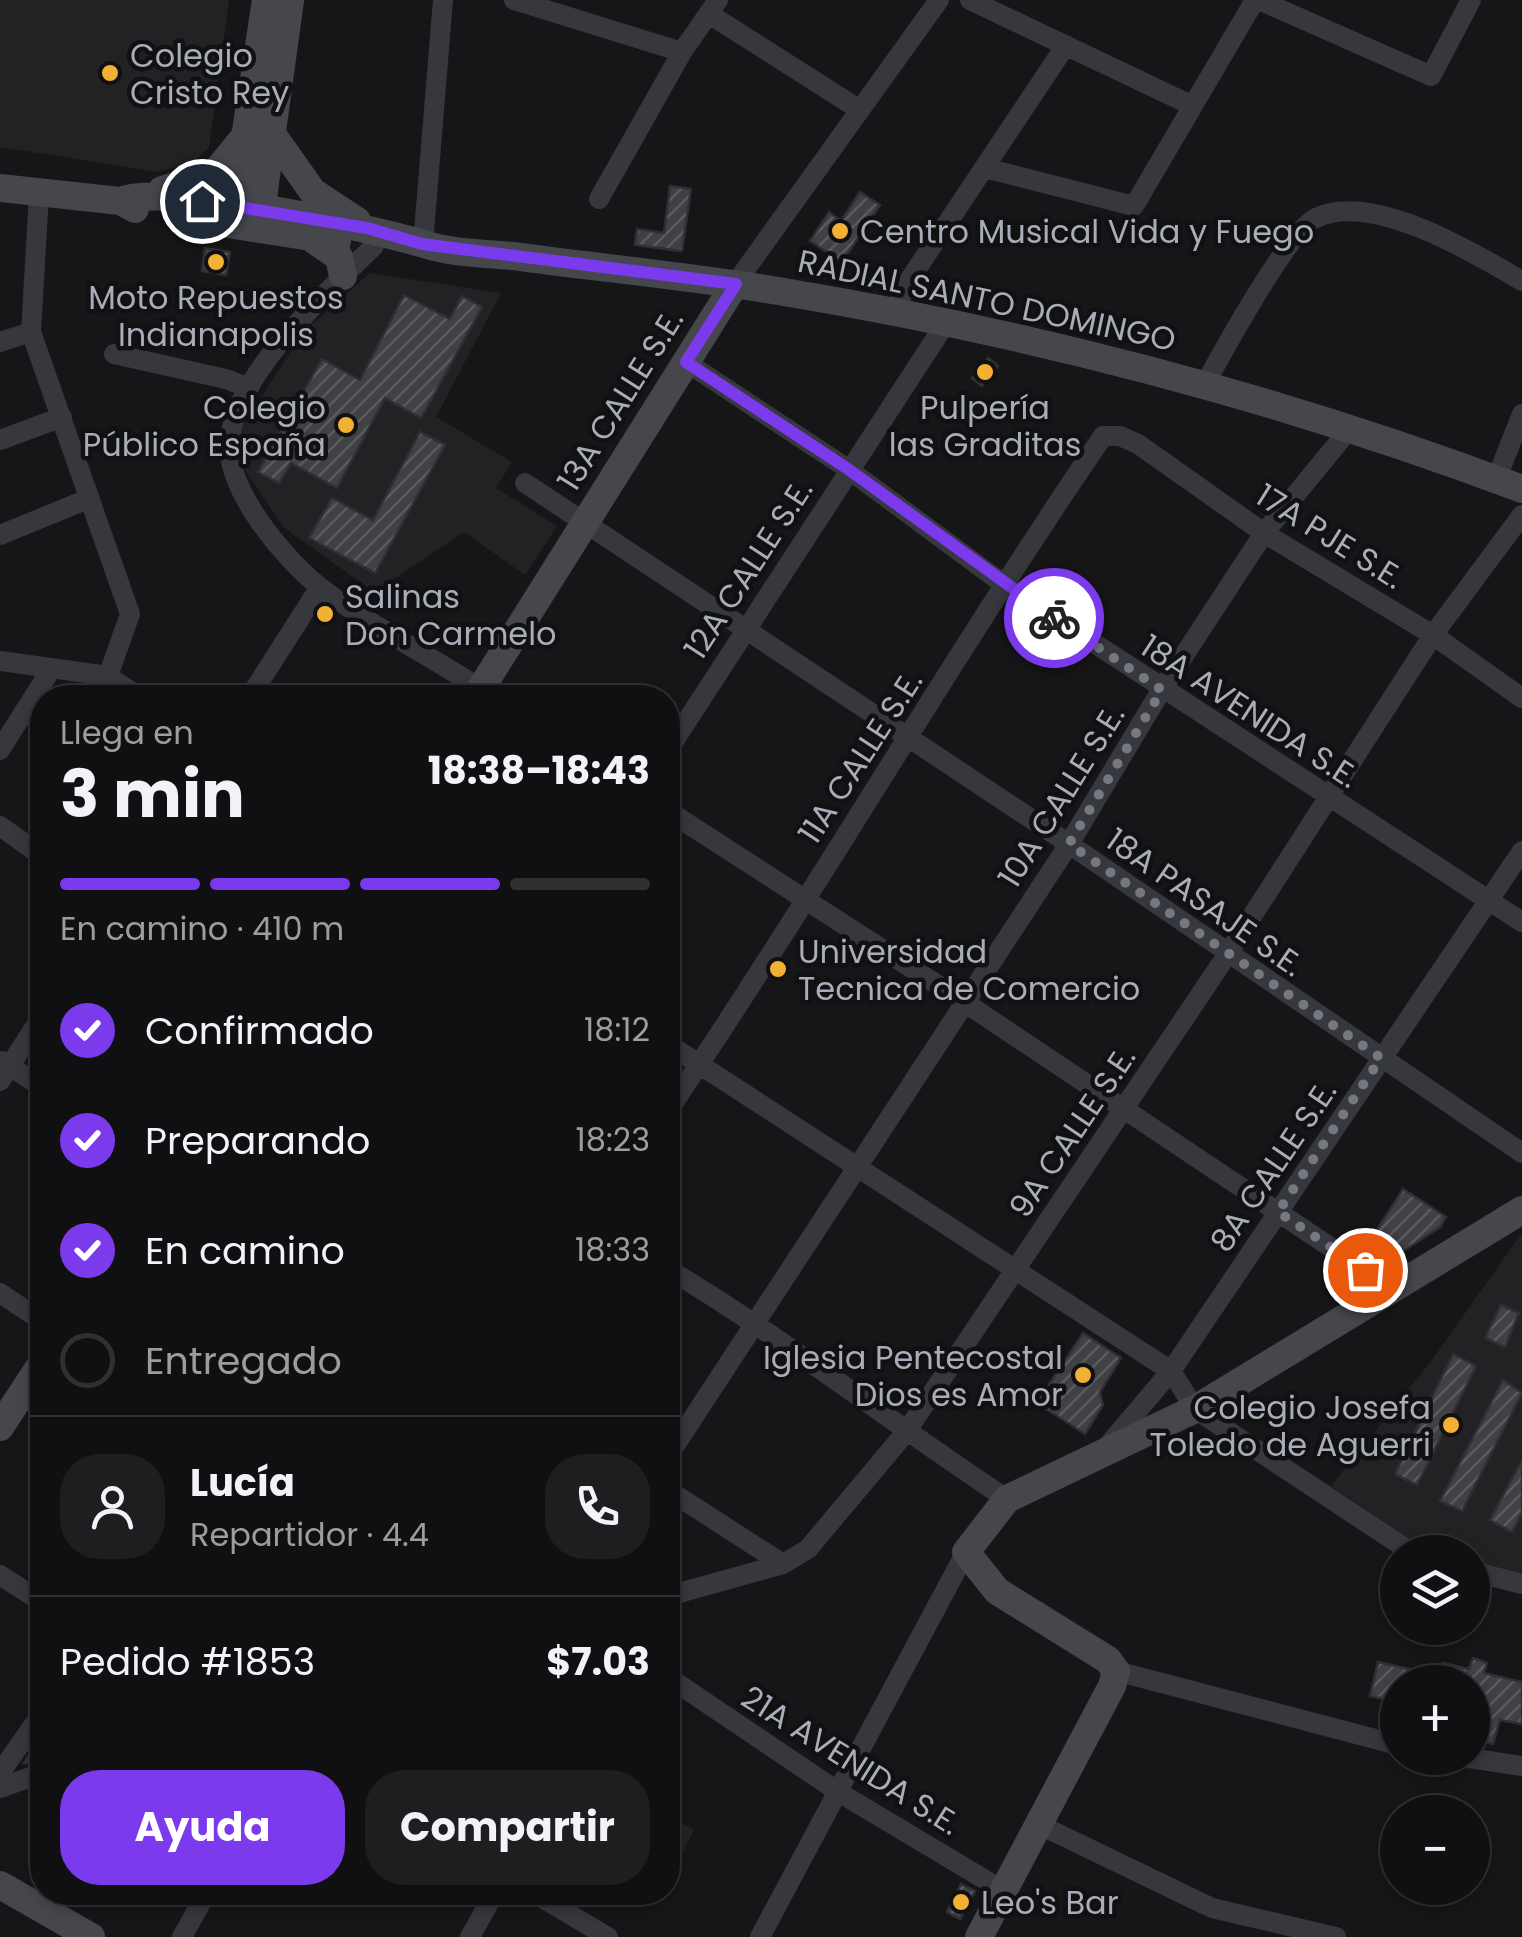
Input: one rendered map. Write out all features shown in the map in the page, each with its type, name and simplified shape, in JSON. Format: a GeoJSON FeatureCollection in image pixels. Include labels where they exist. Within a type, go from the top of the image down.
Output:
{"type":"FeatureCollection","features":[{"type":"Feature","properties":{"kind":"main road"},"geometry":{"type":"LineString","coordinates":[[247,217],[242,139],[266,0]]}},
{"type":"Feature","properties":{"kind":"main road"},"geometry":{"type":"LineString","coordinates":[[247,217],[272,134],[290,0]]}},
{"type":"Feature","properties":{"kind":"main road"},"geometry":{"type":"LineString","coordinates":[[272,134],[313,192],[370,237]]}},
{"type":"Feature","properties":{"kind":"main road"},"geometry":{"type":"LineString","coordinates":[[129,197],[180,187],[215,173],[242,139]]}},
{"type":"Feature","properties":{"kind":"main road","name":"RADIAL SANTO DOMINGO"},"geometry":{"type":"LineString","coordinates":[[0,188],[39,194],[129,197],[370,237],[736,284],[897,311],[1205,384],[1352,426],[1509,484]]}},
{"type":"Feature","properties":{"kind":"main road","name":"RADIAL SANTO DOMINGO"},"geometry":{"type":"LineString","coordinates":[[247,217],[308,237],[370,237]]}},
{"type":"Feature","properties":{"kind":"main road"},"geometry":{"type":"LineString","coordinates":[[308,237],[339,256],[343,276]]}},
{"type":"Feature","properties":{"kind":"main road","name":"13A CALLE S.E."},"geometry":{"type":"LineString","coordinates":[[488,685],[585,522],[736,284]]}},
{"type":"Feature","properties":{"kind":"main road"},"geometry":{"type":"LineString","coordinates":[[979,1937],[1112,1686],[1116,1670],[1108,1660],[997,1592],[966,1552],[1007,1499],[1195,1409],[1515,1214]]}},
{"type":"Feature","properties":{"kind":"main road"},"geometry":{"type":"LineString","coordinates":[[0,1427],[30,1381]]}},
{"type":"Feature","properties":{"kind":"main road"},"geometry":{"type":"LineString","coordinates":[[0,1885],[30,1902]]}},
{"type":"Feature","properties":{"kind":"main road"},"geometry":{"type":"LineString","coordinates":[[35,1905],[91,1937]]}},
{"type":"Feature","properties":{"kind":"street"},"geometry":{"type":"LineString","coordinates":[[422,244],[443,0]]}},
{"type":"Feature","properties":{"kind":"street","name":"13A CALLE S.E."},"geometry":{"type":"LineString","coordinates":[[736,284],[939,0]]}},
{"type":"Feature","properties":{"kind":"street"},"geometry":{"type":"LineString","coordinates":[[970,0],[1193,106]]}},
{"type":"Feature","properties":{"kind":"street"},"geometry":{"type":"LineString","coordinates":[[984,168],[1134,206],[1257,0],[1431,76],[1471,0]]}},
{"type":"Feature","properties":{"kind":"street"},"geometry":{"type":"LineString","coordinates":[[526,1],[682,52]]}},
{"type":"Feature","properties":{"kind":"street"},"geometry":{"type":"LineString","coordinates":[[599,199],[682,52],[713,7],[860,110]]}},
{"type":"Feature","properties":{"kind":"street"},"geometry":{"type":"LineString","coordinates":[[897,311],[904,288],[1066,45]]}},
{"type":"Feature","properties":{"kind":"street"},"geometry":{"type":"LineString","coordinates":[[39,194],[31,332],[130,614],[108,676]]}},
{"type":"Feature","properties":{"kind":"street"},"geometry":{"type":"LineString","coordinates":[[1205,384],[1251,300],[1312,218],[1350,208],[1402,222],[1522,281]]}},
{"type":"Feature","properties":{"kind":"street"},"geometry":{"type":"LineString","coordinates":[[370,237],[343,276],[250,388],[230,437],[230,464],[260,523],[320,587],[469,685]]}},
{"type":"Feature","properties":{"kind":"street","name":"12A CALLE S.E."},"geometry":{"type":"LineString","coordinates":[[680,731],[947,322]]}},
{"type":"Feature","properties":{"kind":"street"},"geometry":{"type":"LineString","coordinates":[[0,342],[31,332]]}},
{"type":"Feature","properties":{"kind":"street"},"geometry":{"type":"LineString","coordinates":[[114,354],[250,388]]}},
{"type":"Feature","properties":{"kind":"street","name":"18A AVENIDA S.E."},"geometry":{"type":"LineString","coordinates":[[686,362],[848,469],[1002,584],[1522,922]]}},
{"type":"Feature","properties":{"kind":"street"},"geometry":{"type":"LineString","coordinates":[[1509,484],[1522,414]]}},
{"type":"Feature","properties":{"kind":"street"},"geometry":{"type":"LineString","coordinates":[[0,440],[62,417]]}},
{"type":"Feature","properties":{"kind":"street","name":"10A CALLE S.E."},"geometry":{"type":"LineString","coordinates":[[680,1438],[1069,844],[1162,690],[1264,533],[1352,426]]}},
{"type":"Feature","properties":{"kind":"street","name":"17A PJE S.E."},"geometry":{"type":"LineString","coordinates":[[1103,436],[1120,436],[1138,444],[1264,533],[1433,635],[1522,698]]}},
{"type":"Feature","properties":{"kind":"street","name":"11A CALLE S.E."},"geometry":{"type":"LineString","coordinates":[[680,1092],[909,740],[1002,584],[1103,436]]}},
{"type":"Feature","properties":{"kind":"street","name":"18A PASAJE S.E."},"geometry":{"type":"LineString","coordinates":[[525,484],[1069,844],[1522,1154]]}},
{"type":"Feature","properties":{"kind":"street"},"geometry":{"type":"LineString","coordinates":[[0,535],[88,499]]}},
{"type":"Feature","properties":{"kind":"street","name":"9A CALLE S.E."},"geometry":{"type":"LineString","coordinates":[[783,1564],[808,1548],[906,1432],[1227,955],[1433,635],[1522,515]]}},
{"type":"Feature","properties":{"kind":"street"},"geometry":{"type":"LineString","coordinates":[[256,685],[320,587]]}},
{"type":"Feature","properties":{"kind":"street"},"geometry":{"type":"LineString","coordinates":[[0,661],[108,676],[122,685]]}},
{"type":"Feature","properties":{"kind":"street"},"geometry":{"type":"LineString","coordinates":[[41,685],[52,668]]}},
{"type":"Feature","properties":{"kind":"street"},"geometry":{"type":"LineString","coordinates":[[0,750],[30,703]]}},
{"type":"Feature","properties":{"kind":"street"},"geometry":{"type":"LineString","coordinates":[[680,819],[964,1002],[1394,1289]]}},
{"type":"Feature","properties":{"kind":"street"},"geometry":{"type":"LineString","coordinates":[[0,826],[30,847]]}},
{"type":"Feature","properties":{"kind":"street","name":"8A CALLE S.E."},"geometry":{"type":"LineString","coordinates":[[1098,1456],[1171,1371],[1522,851]]}},
{"type":"Feature","properties":{"kind":"street"},"geometry":{"type":"LineString","coordinates":[[30,1032],[3,1069],[30,1081]]}},
{"type":"Feature","properties":{"kind":"street"},"geometry":{"type":"LineString","coordinates":[[680,1052],[857,1163],[1171,1371],[1195,1409],[1385,1535]]}},
{"type":"Feature","properties":{"kind":"street"},"geometry":{"type":"LineString","coordinates":[[1515,1214],[1522,1191]]}},
{"type":"Feature","properties":{"kind":"street"},"geometry":{"type":"LineString","coordinates":[[680,1276],[757,1322],[906,1432],[1007,1499]]}},
{"type":"Feature","properties":{"kind":"street"},"geometry":{"type":"LineString","coordinates":[[0,1293],[30,1313]]}},
{"type":"Feature","properties":{"kind":"street"},"geometry":{"type":"LineString","coordinates":[[680,1498],[783,1564]]}},
{"type":"Feature","properties":{"kind":"street"},"geometry":{"type":"LineString","coordinates":[[760,1937],[840,1794],[966,1552]]}},
{"type":"Feature","properties":{"kind":"street"},"geometry":{"type":"LineString","coordinates":[[680,1593],[783,1564]]}},
{"type":"Feature","properties":{"kind":"street"},"geometry":{"type":"LineString","coordinates":[[0,1575],[30,1594]]}},
{"type":"Feature","properties":{"kind":"street"},"geometry":{"type":"LineString","coordinates":[[1490,1576],[1522,1584]]}},
{"type":"Feature","properties":{"kind":"street"},"geometry":{"type":"LineString","coordinates":[[1116,1670],[1380,1740]]}},
{"type":"Feature","properties":{"kind":"street","name":"21A AVENIDA S.E."},"geometry":{"type":"LineString","coordinates":[[680,1685],[840,1794],[1004,1890]]}},
{"type":"Feature","properties":{"kind":"street"},"geometry":{"type":"LineString","coordinates":[[0,1773],[30,1729]]}},
{"type":"Feature","properties":{"kind":"street"},"geometry":{"type":"LineString","coordinates":[[1490,1761],[1522,1766]]}},
{"type":"Feature","properties":{"kind":"street"},"geometry":{"type":"LineString","coordinates":[[0,1788],[30,1777]]}},
{"type":"Feature","properties":{"kind":"street"},"geometry":{"type":"LineString","coordinates":[[1038,1824],[1212,1908],[1336,1937]]}},
{"type":"Feature","properties":{"kind":"street"},"geometry":{"type":"LineString","coordinates":[[182,1937],[200,1905]]}},
{"type":"Feature","properties":{"kind":"street"},"geometry":{"type":"LineString","coordinates":[[470,1937],[488,1905]]}},
{"type":"Feature","properties":{"kind":"street"},"geometry":{"type":"LineString","coordinates":[[554,1905],[608,1937]]}},
{"type":"Feature","properties":{"kind":"shaded area","name":"Colegio Cristo Rey"},"geometry":{"type":"Polygon","coordinates":[[[0,0],[229,0],[209,148],[192,163],[158,172],[0,147],[0,0]]]}},
{"type":"Feature","properties":{"kind":"shaded area","name":"Colegio Público España"},"geometry":{"type":"Polygon","coordinates":[[[370,273],[501,293],[436,417],[512,462],[496,488],[557,526],[525,575],[464,532],[374,592],[283,527],[244,469],[238,433],[304,331],[370,273]]]}},
{"type":"Feature","properties":{"kind":"shaded area","name":"Colegio Josefa Toledo de Aguerri"},"geometry":{"type":"Polygon","coordinates":[[[1522,1233],[1522,1574],[1490,1567],[1490,1535],[1403,1535],[1331,1486],[1429,1364],[1522,1233]]]}},
{"type":"Feature","properties":{"kind":"shaded area"},"geometry":{"type":"Polygon","coordinates":[[[680,1822],[694,1830],[680,1856],[680,1822]]]}},
{"type":"Feature","properties":{"kind":"building"},"geometry":{"type":"Polygon","coordinates":[[[670,186],[691,189],[682,251],[635,245],[637,229],[664,233],[670,186]]]}},
{"type":"Feature","properties":{"kind":"building","name":"Centro Musical Vida y Fuego"},"geometry":{"type":"Polygon","coordinates":[[[860,192],[880,205],[842,262],[810,241],[829,212],[841,221],[860,192]]]}},
{"type":"Feature","properties":{"kind":"building","name":"Moto Repuestos Indianapolis"},"geometry":{"type":"Polygon","coordinates":[[[205,248],[230,252],[226,275],[202,271],[205,248]]]}},
{"type":"Feature","properties":{"kind":"building"},"geometry":{"type":"Polygon","coordinates":[[[404,295],[450,319],[462,296],[482,307],[421,418],[385,398],[337,488],[291,463],[279,483],[258,472],[322,359],[360,380],[404,295]]]}},
{"type":"Feature","properties":{"kind":"building","name":"Pulpería las Graditas"},"geometry":{"type":"Polygon","coordinates":[[[988,358],[998,366],[982,386],[972,378],[988,358]]]}},
{"type":"Feature","properties":{"kind":"building"},"geometry":{"type":"Polygon","coordinates":[[[420,432],[445,445],[375,573],[309,538],[332,498],[373,520],[420,432]]]}},
{"type":"Feature","properties":{"kind":"building"},"geometry":{"type":"Polygon","coordinates":[[[1403,1189],[1446,1217],[1440,1227],[1385,1263],[1364,1250],[1403,1189]]]}},
{"type":"Feature","properties":{"kind":"building"},"geometry":{"type":"Polygon","coordinates":[[[1501,1305],[1519,1313],[1505,1347],[1485,1338],[1501,1305]]]}},
{"type":"Feature","properties":{"kind":"building","name":"Iglesia Pentecostal Dios es Amor"},"geometry":{"type":"Polygon","coordinates":[[[1083,1333],[1121,1358],[1100,1392],[1103,1405],[1085,1434],[1037,1403],[1083,1333]]]}},
{"type":"Feature","properties":{"kind":"building"},"geometry":{"type":"Polygon","coordinates":[[[1453,1354],[1476,1366],[1417,1485],[1395,1474],[1453,1354]]]}},
{"type":"Feature","properties":{"kind":"building"},"geometry":{"type":"Polygon","coordinates":[[[1503,1380],[1522,1393],[1462,1511],[1440,1501],[1503,1380]]]}},
{"type":"Feature","properties":{"kind":"building"},"geometry":{"type":"Polygon","coordinates":[[[1522,1460],[1522,1512],[1512,1532],[1490,1520],[1522,1460]]]}},
{"type":"Feature","properties":{"kind":"building"},"geometry":{"type":"Polygon","coordinates":[[[1473,1658],[1487,1663],[1486,1665],[1470,1665],[1473,1658]]]}},
{"type":"Feature","properties":{"kind":"building"},"geometry":{"type":"Polygon","coordinates":[[[1378,1662],[1391,1665],[1380,1665],[1380,1698],[1370,1696],[1378,1662]]]}},
{"type":"Feature","properties":{"kind":"building"},"geometry":{"type":"Polygon","coordinates":[[[1490,1674],[1522,1682],[1522,1724],[1500,1720],[1493,1744],[1490,1674]]]}},
{"type":"Feature","properties":{"kind":"building","name":"Leo's Bar"},"geometry":{"type":"Polygon","coordinates":[[[961,1884],[975,1891],[960,1919],[947,1912],[961,1884]]]}},
{"type":"Feature","properties":{"kind":"way so far"},"geometry":{"type":"LineString","coordinates":[[1054,618],[1162,690],[1069,844],[1381,1058],[1278,1212],[1365,1270]]}},
{"type":"Feature","properties":{"kind":"place","name":"Colegio Cristo Rey"},"geometry":{"type":"Point","coordinates":[110,73]}},
{"type":"Feature","properties":{"kind":"place","name":"Centro Musical Vida y Fuego"},"geometry":{"type":"Point","coordinates":[840,231]}},
{"type":"Feature","properties":{"kind":"place","name":"Moto Repuestos Indianapolis"},"geometry":{"type":"Point","coordinates":[216,262]}},
{"type":"Feature","properties":{"kind":"place","name":"Pulpería las Graditas"},"geometry":{"type":"Point","coordinates":[985,372]}},
{"type":"Feature","properties":{"kind":"place","name":"Colegio Público España"},"geometry":{"type":"Point","coordinates":[346,425]}},
{"type":"Feature","properties":{"kind":"place","name":"Salinas Don Carmelo"},"geometry":{"type":"Point","coordinates":[325,614]}},
{"type":"Feature","properties":{"kind":"place","name":"Universidad Tecnica de Comercio"},"geometry":{"type":"Point","coordinates":[778,969]}},
{"type":"Feature","properties":{"kind":"place","name":"Iglesia Pentecostal Dios es Amor"},"geometry":{"type":"Point","coordinates":[1083,1375]}},
{"type":"Feature","properties":{"kind":"place","name":"Colegio Josefa Toledo de Aguerri"},"geometry":{"type":"Point","coordinates":[1451,1425]}},
{"type":"Feature","properties":{"kind":"place","name":"Leo's Bar"},"geometry":{"type":"Point","coordinates":[961,1902]}},
{"type":"Feature","properties":{"kind":"route"},"geometry":{"type":"LineString","coordinates":[[202,201],[367,228],[422,244],[736,284],[686,362],[848,469],[1054,618]]}}]}
